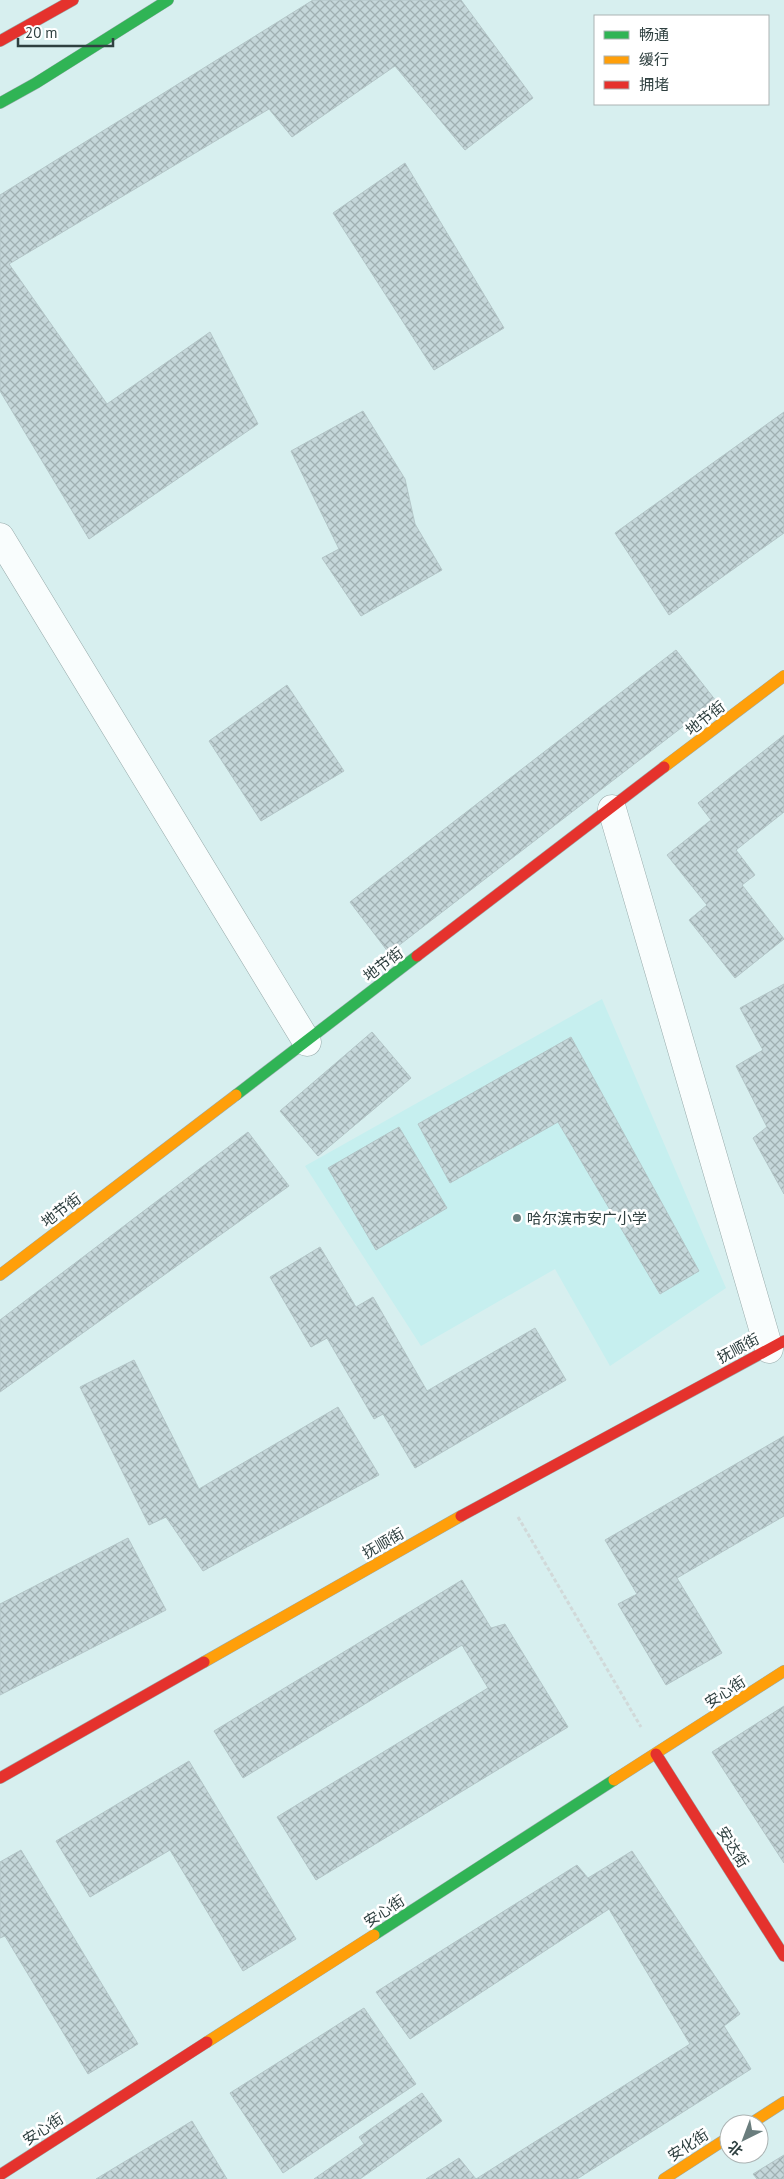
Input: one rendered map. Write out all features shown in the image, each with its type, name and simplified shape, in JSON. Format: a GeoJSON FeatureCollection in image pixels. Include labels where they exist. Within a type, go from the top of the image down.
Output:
{"type":"FeatureCollection","features":[{"type":"Feature","properties":{"kind":"street"},"geometry":{"type":"LineString","coordinates":[[0,41],[73,0]]}},
{"type":"Feature","properties":{"kind":"street"},"geometry":{"type":"LineString","coordinates":[[0,103],[36,83],[168,0]]}},
{"type":"Feature","properties":{"kind":"street"},"geometry":{"type":"LineString","coordinates":[[0,537],[307,1042]]}},
{"type":"Feature","properties":{"kind":"street","name":"地节街"},"geometry":{"type":"LineString","coordinates":[[0,1275],[784,676]]}},
{"type":"Feature","properties":{"kind":"street"},"geometry":{"type":"LineString","coordinates":[[612,809],[776,1345]]}},
{"type":"Feature","properties":{"kind":"street","name":"抚顺街"},"geometry":{"type":"LineString","coordinates":[[0,1778],[503,1492],[776,1345]]}},
{"type":"Feature","properties":{"kind":"street","name":"安心街"},"geometry":{"type":"LineString","coordinates":[[0,2175],[784,1671]]}},
{"type":"Feature","properties":{"kind":"street","name":"安达街"},"geometry":{"type":"LineString","coordinates":[[656,1754],[784,1956]]}},
{"type":"Feature","properties":{"kind":"street"},"geometry":{"type":"LineString","coordinates":[[765,2114],[784,2102]]}},
{"type":"Feature","properties":{"kind":"street","name":"安化街"},"geometry":{"type":"LineString","coordinates":[[664,2179],[719,2143]]}},
{"type":"Feature","properties":{"kind":"path"},"geometry":{"type":"LineString","coordinates":[[503,1492],[572,1605],[656,1754]]}},
{"type":"Feature","properties":{"kind":"shaded area","name":"哈尔滨市安广小学"},"geometry":{"type":"Polygon","coordinates":[[[602,999],[726,1288],[610,1366],[555,1269],[421,1346],[305,1166],[602,999]]]}},
{"type":"Feature","properties":{"kind":"building"},"geometry":{"type":"Polygon","coordinates":[[[313,0],[461,0],[533,98],[465,150],[395,66],[292,137],[269,109],[9,264],[107,404],[210,332],[258,424],[89,539],[0,391],[0,195],[313,0]]]}},
{"type":"Feature","properties":{"kind":"building"},"geometry":{"type":"Polygon","coordinates":[[[405,163],[504,328],[434,370],[333,213],[405,163]]]}},
{"type":"Feature","properties":{"kind":"building"},"geometry":{"type":"Polygon","coordinates":[[[363,411],[405,479],[415,524],[442,570],[361,616],[322,558],[339,549],[291,451],[363,411]]]}},
{"type":"Feature","properties":{"kind":"building"},"geometry":{"type":"Polygon","coordinates":[[[784,412],[784,533],[669,615],[615,533],[784,412]]]}},
{"type":"Feature","properties":{"kind":"building"},"geometry":{"type":"Polygon","coordinates":[[[676,650],[716,701],[389,953],[350,902],[676,650]]]}},
{"type":"Feature","properties":{"kind":"building"},"geometry":{"type":"Polygon","coordinates":[[[287,685],[344,771],[261,821],[209,741],[287,685]]]}},
{"type":"Feature","properties":{"kind":"building"},"geometry":{"type":"Polygon","coordinates":[[[784,735],[784,812],[736,850],[755,875],[742,885],[784,939],[735,978],[689,920],[707,905],[667,855],[711,820],[698,803],[784,735]]]}},
{"type":"Feature","properties":{"kind":"building"},"geometry":{"type":"Polygon","coordinates":[[[784,984],[784,1194],[753,1138],[767,1127],[736,1066],[763,1050],[740,1008],[784,984]]]}},
{"type":"Feature","properties":{"kind":"building"},"geometry":{"type":"Polygon","coordinates":[[[372,1032],[411,1078],[318,1156],[280,1111],[372,1032]]]}},
{"type":"Feature","properties":{"kind":"building"},"geometry":{"type":"Polygon","coordinates":[[[571,1037],[699,1271],[660,1294],[558,1122],[450,1183],[418,1124],[571,1037]]]}},
{"type":"Feature","properties":{"kind":"building"},"geometry":{"type":"Polygon","coordinates":[[[399,1127],[447,1208],[376,1250],[328,1168],[399,1127]]]}},
{"type":"Feature","properties":{"kind":"building"},"geometry":{"type":"Polygon","coordinates":[[[248,1132],[289,1186],[0,1392],[0,1320],[248,1132]]]}},
{"type":"Feature","properties":{"kind":"building"},"geometry":{"type":"Polygon","coordinates":[[[320,1247],[356,1307],[373,1297],[427,1391],[535,1328],[566,1380],[415,1468],[383,1414],[374,1419],[327,1338],[311,1347],[270,1277],[320,1247]]]}},
{"type":"Feature","properties":{"kind":"building"},"geometry":{"type":"Polygon","coordinates":[[[134,1360],[199,1489],[338,1407],[379,1475],[203,1571],[166,1517],[149,1525],[80,1387],[134,1360]]]}},
{"type":"Feature","properties":{"kind":"building"},"geometry":{"type":"Polygon","coordinates":[[[784,1436],[784,1516],[677,1578],[722,1653],[666,1685],[618,1604],[637,1594],[605,1540],[784,1436]]]}},
{"type":"Feature","properties":{"kind":"building"},"geometry":{"type":"Polygon","coordinates":[[[128,1538],[166,1610],[0,1695],[0,1604],[128,1538]]]}},
{"type":"Feature","properties":{"kind":"building"},"geometry":{"type":"Polygon","coordinates":[[[462,1580],[491,1628],[505,1624],[568,1727],[316,1880],[277,1817],[488,1688],[462,1645],[243,1778],[214,1731],[462,1580]]]}},
{"type":"Feature","properties":{"kind":"building"},"geometry":{"type":"Polygon","coordinates":[[[784,1706],[784,1863],[712,1752],[784,1706]]]}},
{"type":"Feature","properties":{"kind":"building"},"geometry":{"type":"Polygon","coordinates":[[[189,1761],[296,1939],[243,1971],[170,1850],[90,1897],[56,1841],[189,1761]]]}},
{"type":"Feature","properties":{"kind":"building"},"geometry":{"type":"Polygon","coordinates":[[[21,1850],[138,2044],[88,2074],[5,1936],[0,1938],[0,1862],[21,1850]]]}},
{"type":"Feature","properties":{"kind":"building"},"geometry":{"type":"Polygon","coordinates":[[[632,1851],[740,2014],[724,2026],[751,2069],[577,2179],[476,2179],[690,2044],[609,1909],[410,2039],[376,1992],[577,1865],[588,1878],[632,1851]]]}},
{"type":"Feature","properties":{"kind":"building"},"geometry":{"type":"Polygon","coordinates":[[[364,2008],[416,2084],[283,2173],[230,2093],[364,2008]]]}},
{"type":"Feature","properties":{"kind":"building"},"geometry":{"type":"Polygon","coordinates":[[[422,2093],[442,2121],[360,2179],[314,2179],[364,2144],[359,2137],[422,2093]]]}},
{"type":"Feature","properties":{"kind":"building"},"geometry":{"type":"Polygon","coordinates":[[[192,2121],[227,2179],[96,2179],[192,2121]]]}},
{"type":"Feature","properties":{"kind":"building"},"geometry":{"type":"Polygon","coordinates":[[[784,2155],[784,2179],[757,2179],[753,2174],[784,2155]]]}},
{"type":"Feature","properties":{"kind":"building"},"geometry":{"type":"Polygon","coordinates":[[[459,2158],[476,2179],[426,2179],[459,2158]]]}},
{"type":"Feature","properties":{"kind":"traffic: fast"},"geometry":{"type":"LineString","coordinates":[[0,103],[36,83],[168,0]]}},
{"type":"Feature","properties":{"kind":"traffic: fast"},"geometry":{"type":"LineString","coordinates":[[236,1095],[417,956]]}},
{"type":"Feature","properties":{"kind":"traffic: fast"},"geometry":{"type":"LineString","coordinates":[[374,1935],[614,1780]]}},
{"type":"Feature","properties":{"kind":"traffic: slow"},"geometry":{"type":"LineString","coordinates":[[664,767],[784,676]]}},
{"type":"Feature","properties":{"kind":"traffic: slow"},"geometry":{"type":"LineString","coordinates":[[0,1275],[236,1095]]}},
{"type":"Feature","properties":{"kind":"traffic: slow"},"geometry":{"type":"LineString","coordinates":[[204,1662],[461,1516]]}},
{"type":"Feature","properties":{"kind":"traffic: slow"},"geometry":{"type":"LineString","coordinates":[[614,1780],[784,1671]]}},
{"type":"Feature","properties":{"kind":"traffic: slow"},"geometry":{"type":"LineString","coordinates":[[207,2042],[374,1935]]}},
{"type":"Feature","properties":{"kind":"traffic: slow"},"geometry":{"type":"LineString","coordinates":[[765,2114],[784,2102]]}},
{"type":"Feature","properties":{"kind":"traffic: slow"},"geometry":{"type":"LineString","coordinates":[[664,2179],[719,2143]]}},
{"type":"Feature","properties":{"kind":"traffic: jam"},"geometry":{"type":"LineString","coordinates":[[0,41],[73,0]]}},
{"type":"Feature","properties":{"kind":"traffic: jam"},"geometry":{"type":"LineString","coordinates":[[417,956],[664,767]]}},
{"type":"Feature","properties":{"kind":"traffic: jam"},"geometry":{"type":"LineString","coordinates":[[461,1516],[784,1341]]}},
{"type":"Feature","properties":{"kind":"traffic: jam"},"geometry":{"type":"LineString","coordinates":[[0,1778],[204,1662]]}},
{"type":"Feature","properties":{"kind":"traffic: jam"},"geometry":{"type":"LineString","coordinates":[[656,1754],[784,1956]]}},
{"type":"Feature","properties":{"kind":"traffic: jam"},"geometry":{"type":"LineString","coordinates":[[0,2175],[207,2042]]}},
{"type":"Feature","properties":{"kind":"place","name":"哈尔滨市安广小学"},"geometry":{"type":"Point","coordinates":[517,1218]}}]}
